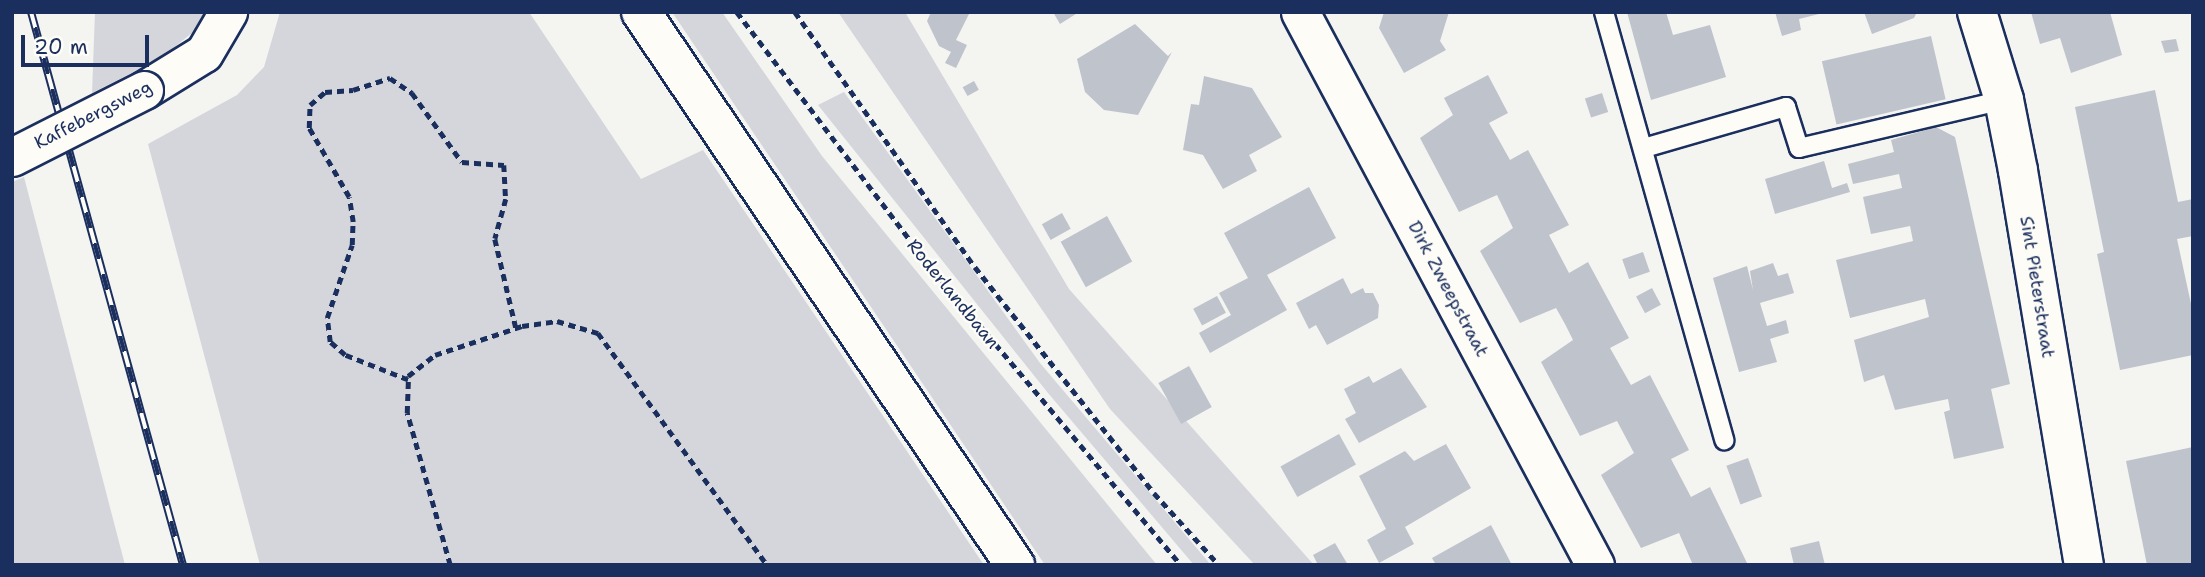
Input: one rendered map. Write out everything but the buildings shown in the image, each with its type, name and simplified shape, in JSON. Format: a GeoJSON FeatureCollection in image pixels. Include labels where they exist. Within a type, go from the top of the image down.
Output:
{"type":"FeatureCollection","features":[{"type":"Feature","properties":{"kind":"main road"},"geometry":{"type":"LineString","coordinates":[[641,12],[1015,565]]}},
{"type":"Feature","properties":{"kind":"main road","name":"Sint Pieterstraat"},"geometry":{"type":"LineString","coordinates":[[1977,12],[2004,100],[2084,565]]}},
{"type":"Feature","properties":{"kind":"street","name":"Kaffebergsweg"},"geometry":{"type":"LineString","coordinates":[[12,157],[144,90],[204,53],[228,12]]}},
{"type":"Feature","properties":{"kind":"street","name":"Dirk Zweepstraat"},"geometry":{"type":"LineString","coordinates":[[1300,12],[1595,565]]}},
{"type":"Feature","properties":{"kind":"lane"},"geometry":{"type":"LineString","coordinates":[[1604,12],[1724,440]]}},
{"type":"Feature","properties":{"kind":"lane"},"geometry":{"type":"LineString","coordinates":[[1644,148],[1786,107],[1799,148],[2004,100]]}},
{"type":"Feature","properties":{"kind":"path","name":"Roderlandbaan"},"geometry":{"type":"LineString","coordinates":[[737,12],[918,251],[1181,565]]}},
{"type":"Feature","properties":{"kind":"path","name":"Roderlandbaan"},"geometry":{"type":"LineString","coordinates":[[795,12],[975,267],[1154,493],[1219,565]]}},
{"type":"Feature","properties":{"kind":"path"},"geometry":{"type":"LineString","coordinates":[[408,380],[345,355],[330,342],[327,318],[352,245],[353,222],[349,197],[309,128],[310,105],[325,92],[353,90],[390,78],[412,93],[462,162],[504,165],[506,200],[494,233],[516,328]]}},
{"type":"Feature","properties":{"kind":"path"},"geometry":{"type":"LineString","coordinates":[[450,565],[407,413],[408,380],[435,355],[516,328],[556,321],[597,333],[767,565]]}},
{"type":"Feature","properties":{"kind":"shaded area"},"geometry":{"type":"Polygon","coordinates":[[[95,12],[206,12],[198,28],[161,58],[92,93],[95,12]]]}},
{"type":"Feature","properties":{"kind":"shaded area"},"geometry":{"type":"Polygon","coordinates":[[[280,12],[529,12],[641,179],[703,150],[984,565],[260,565],[148,144],[237,95],[264,67],[280,12]]]}},
{"type":"Feature","properties":{"kind":"shaded area"},"geometry":{"type":"Polygon","coordinates":[[[672,12],[722,12],[822,156],[1157,565],[1045,565],[672,12]]]}},
{"type":"Feature","properties":{"kind":"shaded area"},"geometry":{"type":"Polygon","coordinates":[[[838,12],[905,12],[1069,289],[1314,565],[1255,565],[1110,409],[838,12]]]}},
{"type":"Feature","properties":{"kind":"shaded area"},"geometry":{"type":"Polygon","coordinates":[[[844,92],[1040,363],[1211,565],[1194,565],[1048,393],[818,105],[844,92]]]}},
{"type":"Feature","properties":{"kind":"shaded area"},"geometry":{"type":"Polygon","coordinates":[[[24,177],[125,565],[12,565],[12,182],[24,177]]]}},
{"type":"Feature","properties":{"kind":"railway"},"geometry":{"type":"LineString","coordinates":[[31,12],[183,565]]}}]}
